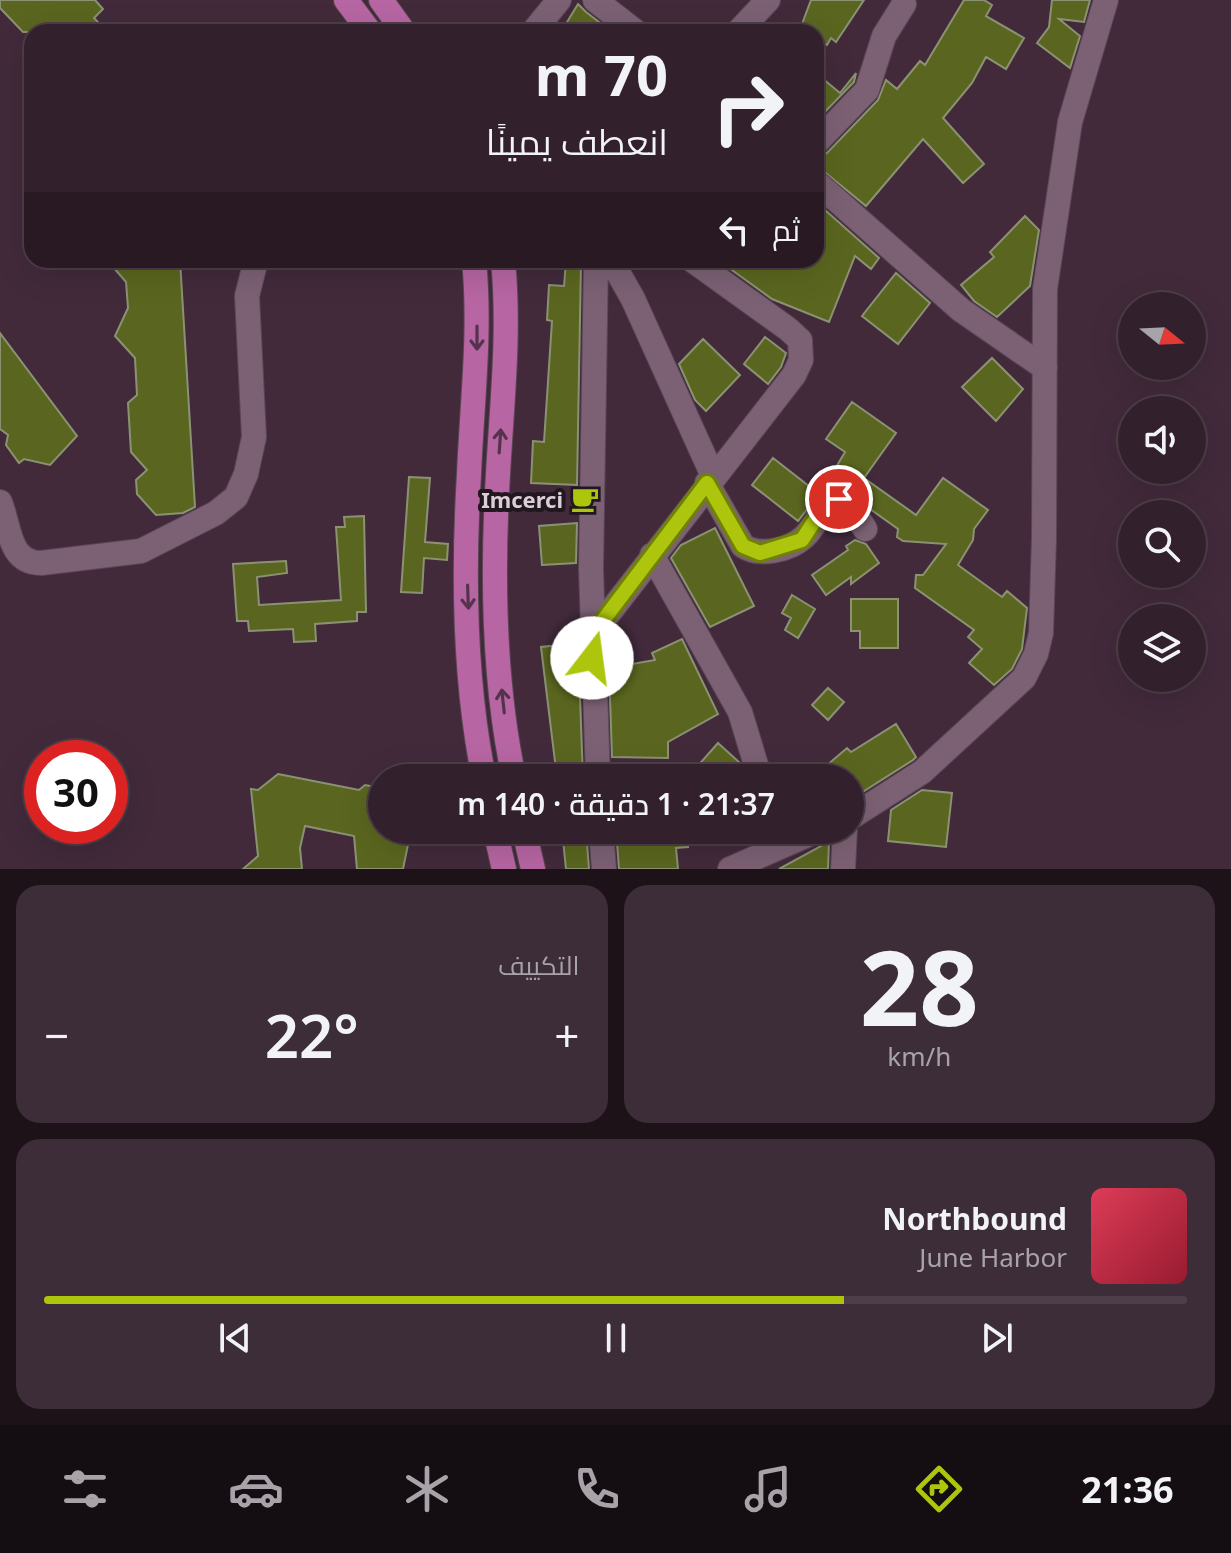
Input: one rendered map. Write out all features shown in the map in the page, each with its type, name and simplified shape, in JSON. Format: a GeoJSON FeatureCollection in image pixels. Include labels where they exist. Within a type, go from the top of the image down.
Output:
{"type":"FeatureCollection","features":[{"type":"Feature","properties":{"kind":"main road"},"geometry":{"type":"LineString","coordinates":[[346,0],[364,24]]}},
{"type":"Feature","properties":{"kind":"main road"},"geometry":{"type":"LineString","coordinates":[[381,0],[398,24]]}},
{"type":"Feature","properties":{"kind":"main road"},"geometry":{"type":"LineString","coordinates":[[474,268],[477,359],[466,533],[472,689],[482,764]]}},
{"type":"Feature","properties":{"kind":"main road"},"geometry":{"type":"LineString","coordinates":[[503,268],[506,360],[495,534],[501,687],[512,764]]}},
{"type":"Feature","properties":{"kind":"main road"},"geometry":{"type":"LineString","coordinates":[[498,844],[504,869]]}},
{"type":"Feature","properties":{"kind":"main road"},"geometry":{"type":"LineString","coordinates":[[527,844],[533,869]]}},
{"type":"Feature","properties":{"kind":"street"},"geometry":{"type":"LineString","coordinates":[[540,24],[559,0]]}},
{"type":"Feature","properties":{"kind":"street"},"geometry":{"type":"LineString","coordinates":[[595,0],[626,24]]}},
{"type":"Feature","properties":{"kind":"street"},"geometry":{"type":"LineString","coordinates":[[746,24],[768,0]]}},
{"type":"Feature","properties":{"kind":"street"},"geometry":{"type":"LineString","coordinates":[[864,809],[922,772],[1024,678],[1031,667],[1041,633],[1045,289],[1070,122],[1106,0]]}},
{"type":"Feature","properties":{"kind":"street"},"geometry":{"type":"LineString","coordinates":[[824,135],[867,90],[884,36],[904,4]]}},
{"type":"Feature","properties":{"kind":"street"},"geometry":{"type":"LineString","coordinates":[[824,189],[898,251],[961,310],[1045,368]]}},
{"type":"Feature","properties":{"kind":"street"},"geometry":{"type":"LineString","coordinates":[[0,502],[17,555],[26,562],[41,563],[141,551],[233,501],[242,486],[254,437],[247,296],[254,268]]}},
{"type":"Feature","properties":{"kind":"street"},"geometry":{"type":"LineString","coordinates":[[596,268],[592,635],[597,764]]}},
{"type":"Feature","properties":{"kind":"street"},"geometry":{"type":"LineString","coordinates":[[616,268],[633,299],[710,480],[743,546],[752,552],[771,551],[802,540],[823,508],[839,499],[849,503],[865,529]]}},
{"type":"Feature","properties":{"kind":"street"},"geometry":{"type":"LineString","coordinates":[[592,635],[794,375],[803,350],[800,340],[788,329],[703,268]]}},
{"type":"Feature","properties":{"kind":"street"},"geometry":{"type":"LineString","coordinates":[[652,555],[740,712],[756,764]]}},
{"type":"Feature","properties":{"kind":"street"},"geometry":{"type":"LineString","coordinates":[[602,844],[604,869]]}},
{"type":"Feature","properties":{"kind":"street"},"geometry":{"type":"LineString","coordinates":[[739,866],[768,844]]}},
{"type":"Feature","properties":{"kind":"street"},"geometry":{"type":"LineString","coordinates":[[843,869],[844,844]]}},
{"type":"Feature","properties":{"kind":"building"},"geometry":{"type":"Polygon","coordinates":[[[0,0],[95,0],[103,9],[94,18],[100,24],[24,24],[23,32],[0,8],[0,0]]]}},
{"type":"Feature","properties":{"kind":"building"},"geometry":{"type":"Polygon","coordinates":[[[811,0],[864,0],[836,42],[831,38],[827,45],[824,44],[824,24],[802,24],[811,0]]]}},
{"type":"Feature","properties":{"kind":"building"},"geometry":{"type":"Polygon","coordinates":[[[964,0],[984,0],[992,5],[986,16],[1024,38],[1006,69],[986,57],[972,83],[943,118],[984,164],[963,183],[923,139],[866,206],[824,172],[824,154],[878,100],[886,80],[897,89],[920,61],[925,65],[964,0]]]}},
{"type":"Feature","properties":{"kind":"building"},"geometry":{"type":"Polygon","coordinates":[[[1052,0],[1090,0],[1084,22],[1059,19],[1080,36],[1070,68],[1037,43],[1049,27],[1052,0]]]}},
{"type":"Feature","properties":{"kind":"building"},"geometry":{"type":"Polygon","coordinates":[[[578,4],[602,24],[566,24],[578,4]]]}},
{"type":"Feature","properties":{"kind":"building"},"geometry":{"type":"Polygon","coordinates":[[[856,73],[854,82],[824,113],[824,80],[840,93],[856,73]]]}},
{"type":"Feature","properties":{"kind":"building"},"geometry":{"type":"Polygon","coordinates":[[[824,209],[879,258],[871,269],[855,256],[829,322],[772,299],[729,268],[824,268],[824,209]]]}},
{"type":"Feature","properties":{"kind":"building"},"geometry":{"type":"Polygon","coordinates":[[[1025,216],[1039,230],[1030,286],[997,317],[974,301],[961,285],[994,257],[990,252],[1025,216]]]}},
{"type":"Feature","properties":{"kind":"building"},"geometry":{"type":"Polygon","coordinates":[[[114,268],[180,268],[195,507],[183,513],[156,515],[137,494],[136,480],[147,470],[131,452],[128,403],[137,395],[135,358],[115,336],[128,308],[126,282],[114,268]]]}},
{"type":"Feature","properties":{"kind":"building"},"geometry":{"type":"Polygon","coordinates":[[[566,268],[581,268],[577,485],[531,483],[533,441],[544,442],[552,321],[547,320],[549,285],[564,286],[566,268]]]}},
{"type":"Feature","properties":{"kind":"building"},"geometry":{"type":"Polygon","coordinates":[[[896,273],[930,303],[898,344],[862,316],[896,273]]]}},
{"type":"Feature","properties":{"kind":"building"},"geometry":{"type":"Polygon","coordinates":[[[0,333],[77,436],[50,465],[24,459],[19,463],[6,445],[8,435],[0,429],[0,333]]]}},
{"type":"Feature","properties":{"kind":"building"},"geometry":{"type":"Polygon","coordinates":[[[765,337],[786,353],[781,367],[768,384],[744,364],[765,337]]]}},
{"type":"Feature","properties":{"kind":"building"},"geometry":{"type":"Polygon","coordinates":[[[703,339],[740,375],[706,411],[695,400],[679,364],[703,339]]]}},
{"type":"Feature","properties":{"kind":"building"},"geometry":{"type":"Polygon","coordinates":[[[992,358],[1023,389],[996,421],[962,387],[992,358]]]}},
{"type":"Feature","properties":{"kind":"building"},"geometry":{"type":"Polygon","coordinates":[[[852,402],[896,433],[864,478],[916,515],[943,478],[988,510],[974,529],[973,540],[958,565],[1002,597],[1007,591],[1027,608],[1022,649],[1012,669],[994,685],[969,663],[982,649],[968,637],[974,630],[915,588],[916,575],[923,575],[946,544],[903,541],[897,537],[898,529],[870,509],[855,490],[829,479],[845,452],[826,439],[852,402]]]}},
{"type":"Feature","properties":{"kind":"building"},"geometry":{"type":"Polygon","coordinates":[[[773,458],[819,494],[798,521],[752,485],[773,458]]]}},
{"type":"Feature","properties":{"kind":"building"},"geometry":{"type":"Polygon","coordinates":[[[409,477],[430,478],[425,542],[448,544],[447,560],[424,558],[422,593],[401,592],[409,477]]]}},
{"type":"Feature","properties":{"kind":"building"},"geometry":{"type":"Polygon","coordinates":[[[364,516],[366,612],[357,612],[357,621],[315,624],[316,641],[294,642],[293,629],[249,631],[248,621],[237,621],[233,564],[286,561],[287,573],[257,577],[259,605],[341,600],[336,527],[345,527],[344,517],[364,516]]]}},
{"type":"Feature","properties":{"kind":"building"},"geometry":{"type":"Polygon","coordinates":[[[577,523],[576,563],[542,565],[539,526],[577,523]]]}},
{"type":"Feature","properties":{"kind":"building"},"geometry":{"type":"Polygon","coordinates":[[[715,528],[754,606],[710,627],[671,558],[681,545],[715,528]]]}},
{"type":"Feature","properties":{"kind":"building"},"geometry":{"type":"Polygon","coordinates":[[[855,540],[866,544],[879,563],[851,584],[851,577],[826,595],[812,575],[848,550],[846,546],[855,540]]]}},
{"type":"Feature","properties":{"kind":"building"},"geometry":{"type":"Polygon","coordinates":[[[792,595],[815,609],[798,638],[785,630],[791,618],[782,613],[792,595]]]}},
{"type":"Feature","properties":{"kind":"building"},"geometry":{"type":"Polygon","coordinates":[[[851,599],[898,599],[898,648],[860,648],[860,631],[851,631],[851,599]]]}},
{"type":"Feature","properties":{"kind":"building"},"geometry":{"type":"Polygon","coordinates":[[[682,639],[718,714],[668,742],[668,758],[612,757],[609,668],[655,660],[652,653],[682,639]]]}},
{"type":"Feature","properties":{"kind":"building"},"geometry":{"type":"Polygon","coordinates":[[[578,643],[582,764],[555,764],[541,647],[578,643]]]}},
{"type":"Feature","properties":{"kind":"building"},"geometry":{"type":"Polygon","coordinates":[[[828,688],[844,702],[828,720],[812,705],[828,688]]]}},
{"type":"Feature","properties":{"kind":"building"},"geometry":{"type":"Polygon","coordinates":[[[896,724],[916,757],[864,791],[864,764],[828,764],[847,748],[851,752],[896,724]]]}},
{"type":"Feature","properties":{"kind":"building"},"geometry":{"type":"Polygon","coordinates":[[[718,743],[740,764],[699,764],[718,743]]]}},
{"type":"Feature","properties":{"kind":"building"},"geometry":{"type":"Polygon","coordinates":[[[278,774],[359,790],[368,786],[368,844],[408,844],[403,869],[357,869],[354,836],[305,826],[300,848],[302,869],[243,869],[258,856],[251,789],[258,790],[278,774]]]}},
{"type":"Feature","properties":{"kind":"building"},"geometry":{"type":"Polygon","coordinates":[[[922,790],[952,793],[946,847],[888,841],[891,810],[922,790]]]}},
{"type":"Feature","properties":{"kind":"building"},"geometry":{"type":"Polygon","coordinates":[[[563,844],[587,844],[589,869],[566,869],[563,844]]]}},
{"type":"Feature","properties":{"kind":"building"},"geometry":{"type":"Polygon","coordinates":[[[617,844],[688,844],[688,847],[676,848],[678,869],[619,869],[617,844]]]}},
{"type":"Feature","properties":{"kind":"building"},"geometry":{"type":"Polygon","coordinates":[[[825,844],[829,844],[828,869],[779,869],[825,844]]]}},
{"type":"Feature","properties":{"kind":"place","name":"Imcerci"},"geometry":{"type":"Point","coordinates":[585,499]}},
{"type":"Feature","properties":{"kind":"route"},"geometry":{"type":"LineString","coordinates":[[592,658],[592,635],[707,483],[743,546],[760,553],[802,540],[823,508],[839,499]]}}]}
